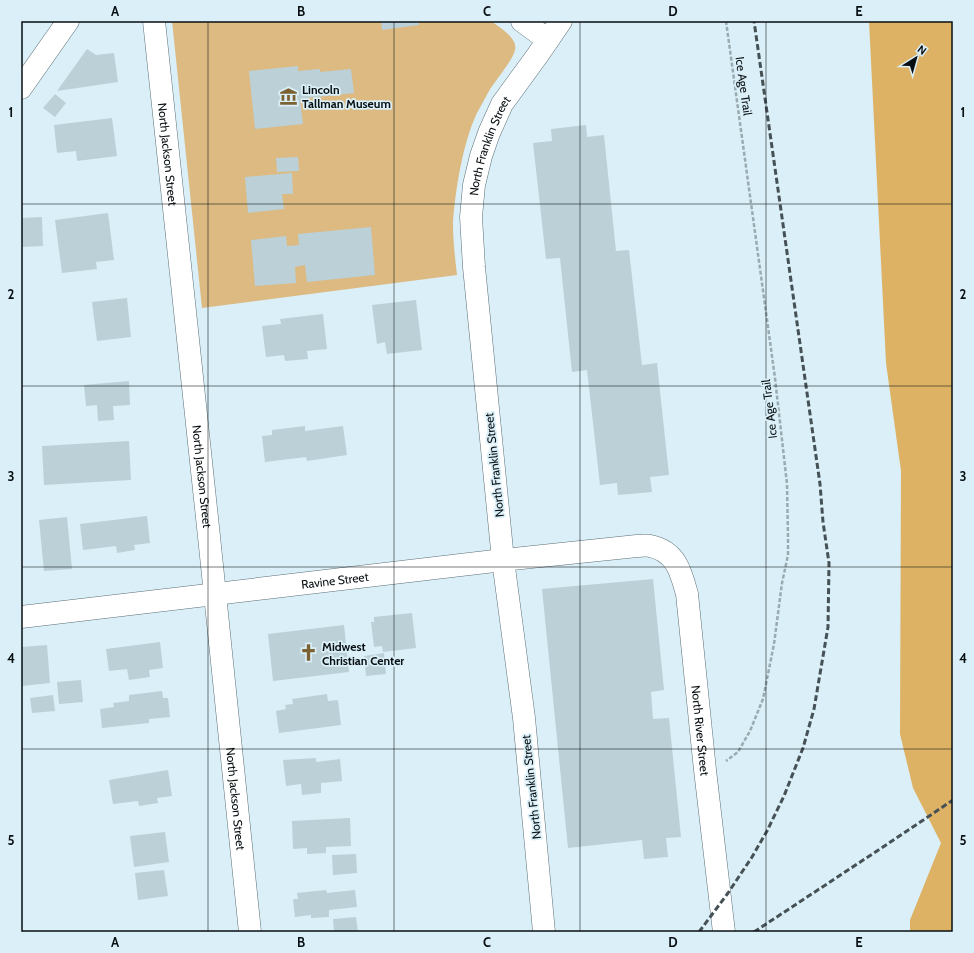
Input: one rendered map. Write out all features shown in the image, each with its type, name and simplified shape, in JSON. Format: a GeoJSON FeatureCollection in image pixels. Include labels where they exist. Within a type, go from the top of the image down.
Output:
{"type":"FeatureCollection","features":[{"type":"Feature","properties":{"kind":"street"},"geometry":{"type":"LineString","coordinates":[[21,88],[68,21]]}},
{"type":"Feature","properties":{"kind":"street","name":"North Jackson Street"},"geometry":{"type":"LineString","coordinates":[[154,21],[250,932]]}},
{"type":"Feature","properties":{"kind":"street"},"geometry":{"type":"LineString","coordinates":[[522,21],[548,40]]}},
{"type":"Feature","properties":{"kind":"street","name":"North Franklin Street"},"geometry":{"type":"LineString","coordinates":[[544,932],[524,718],[503,560],[474,267],[471,217],[474,185],[481,156],[502,104],[561,21]]}},
{"type":"Feature","properties":{"kind":"street","name":"Ravine Street"},"geometry":{"type":"LineString","coordinates":[[21,617],[503,560],[649,546]]}},
{"type":"Feature","properties":{"kind":"street","name":"North River Street"},"geometry":{"type":"LineString","coordinates":[[649,546],[662,550],[673,558],[681,574],[686,594],[724,932]]}},
{"type":"Feature","properties":{"kind":"path","name":"Ice Age Trail"},"geometry":{"type":"LineString","coordinates":[[705,770],[729,760],[738,752],[750,731],[763,699],[774,644],[788,549],[787,484],[774,370],[726,21]]}},
{"type":"Feature","properties":{"kind":"shaded area"},"geometry":{"type":"Polygon","coordinates":[[[172,21],[491,21],[507,33],[514,41],[514,54],[489,91],[477,113],[460,167],[453,223],[457,275],[202,308],[172,21]]]}},
{"type":"Feature","properties":{"kind":"shaded area"},"geometry":{"type":"Polygon","coordinates":[[[869,21],[953,21],[953,932],[910,932],[910,920],[941,843],[913,788],[900,734],[901,471],[886,363],[869,21]]]}},
{"type":"Feature","properties":{"kind":"building"},"geometry":{"type":"Polygon","coordinates":[[[381,21],[419,21],[419,25],[382,30],[381,21]]]}},
{"type":"Feature","properties":{"kind":"building"},"geometry":{"type":"Polygon","coordinates":[[[87,49],[96,55],[114,53],[118,82],[57,91],[87,49]]]}},
{"type":"Feature","properties":{"kind":"building","name":"Lincoln Tallman Museum"},"geometry":{"type":"Polygon","coordinates":[[[298,66],[298,71],[320,69],[320,72],[351,69],[354,93],[300,99],[303,124],[255,129],[249,71],[298,66]]]}},
{"type":"Feature","properties":{"kind":"building"},"geometry":{"type":"Polygon","coordinates":[[[55,94],[66,103],[55,117],[43,108],[55,94]]]}},
{"type":"Feature","properties":{"kind":"building"},"geometry":{"type":"Polygon","coordinates":[[[112,118],[117,156],[77,161],[76,151],[57,153],[54,125],[112,118]]]}},
{"type":"Feature","properties":{"kind":"building"},"geometry":{"type":"Polygon","coordinates":[[[586,125],[587,137],[604,135],[616,251],[629,250],[642,365],[657,363],[669,475],[650,477],[652,492],[618,495],[617,483],[600,485],[587,370],[572,372],[560,258],[546,259],[533,143],[552,141],[551,129],[586,125]]]}},
{"type":"Feature","properties":{"kind":"building"},"geometry":{"type":"Polygon","coordinates":[[[298,157],[299,171],[277,172],[276,158],[298,157]]]}},
{"type":"Feature","properties":{"kind":"building"},"geometry":{"type":"Polygon","coordinates":[[[292,173],[293,194],[282,194],[284,209],[248,213],[245,177],[292,173]]]}},
{"type":"Feature","properties":{"kind":"building"},"geometry":{"type":"Polygon","coordinates":[[[108,213],[114,260],[96,262],[97,269],[62,273],[55,220],[108,213]]]}},
{"type":"Feature","properties":{"kind":"building"},"geometry":{"type":"Polygon","coordinates":[[[42,217],[43,246],[21,247],[21,218],[42,217]]]}},
{"type":"Feature","properties":{"kind":"building"},"geometry":{"type":"Polygon","coordinates":[[[371,227],[375,275],[307,282],[305,265],[295,267],[296,283],[255,286],[251,240],[286,236],[287,246],[299,245],[298,234],[371,227]]]}},
{"type":"Feature","properties":{"kind":"building"},"geometry":{"type":"Polygon","coordinates":[[[127,298],[131,337],[97,341],[92,302],[127,298]]]}},
{"type":"Feature","properties":{"kind":"building"},"geometry":{"type":"Polygon","coordinates":[[[416,300],[422,350],[387,354],[385,342],[377,344],[372,305],[416,300]]]}},
{"type":"Feature","properties":{"kind":"building"},"geometry":{"type":"Polygon","coordinates":[[[323,314],[327,349],[307,351],[308,359],[285,361],[284,355],[266,357],[262,326],[281,324],[280,319],[323,314]]]}},
{"type":"Feature","properties":{"kind":"building"},"geometry":{"type":"Polygon","coordinates":[[[129,381],[130,405],[113,406],[114,420],[98,421],[97,405],[86,406],[84,385],[129,381]]]}},
{"type":"Feature","properties":{"kind":"building"},"geometry":{"type":"Polygon","coordinates":[[[305,426],[305,431],[343,426],[347,455],[307,461],[306,457],[265,462],[262,436],[272,435],[272,430],[305,426]]]}},
{"type":"Feature","properties":{"kind":"building"},"geometry":{"type":"Polygon","coordinates":[[[129,441],[131,480],[44,485],[42,446],[129,441]]]}},
{"type":"Feature","properties":{"kind":"building"},"geometry":{"type":"Polygon","coordinates":[[[147,516],[150,543],[134,545],[135,550],[117,553],[116,546],[83,550],[80,524],[147,516]]]}},
{"type":"Feature","properties":{"kind":"building"},"geometry":{"type":"Polygon","coordinates":[[[67,517],[72,569],[44,571],[39,520],[67,517]]]}},
{"type":"Feature","properties":{"kind":"building"},"geometry":{"type":"Polygon","coordinates":[[[653,579],[664,690],[651,692],[653,719],[669,718],[681,837],[666,838],[668,857],[644,859],[642,840],[568,848],[542,589],[653,579]]]}},
{"type":"Feature","properties":{"kind":"building"},"geometry":{"type":"Polygon","coordinates":[[[412,613],[416,648],[383,652],[382,646],[374,647],[371,622],[374,622],[374,617],[412,613]]]}},
{"type":"Feature","properties":{"kind":"building","name":"Midwest Christian Center"},"geometry":{"type":"Polygon","coordinates":[[[344,625],[349,672],[273,681],[268,634],[344,625]]]}},
{"type":"Feature","properties":{"kind":"building"},"geometry":{"type":"Polygon","coordinates":[[[160,642],[163,668],[149,670],[150,677],[129,680],[127,669],[109,671],[106,649],[160,642]]]}},
{"type":"Feature","properties":{"kind":"building"},"geometry":{"type":"Polygon","coordinates":[[[47,645],[50,683],[22,686],[21,647],[47,645]]]}},
{"type":"Feature","properties":{"kind":"building"},"geometry":{"type":"Polygon","coordinates":[[[384,653],[386,674],[366,676],[364,656],[384,653]]]}},
{"type":"Feature","properties":{"kind":"building"},"geometry":{"type":"Polygon","coordinates":[[[81,680],[83,702],[59,704],[57,682],[81,680]]]}},
{"type":"Feature","properties":{"kind":"building"},"geometry":{"type":"Polygon","coordinates":[[[162,691],[163,698],[168,698],[170,717],[149,719],[149,723],[102,728],[100,709],[114,707],[113,703],[129,701],[129,695],[162,691]]]}},
{"type":"Feature","properties":{"kind":"building"},"geometry":{"type":"Polygon","coordinates":[[[327,694],[328,701],[338,700],[341,725],[279,733],[276,711],[286,709],[285,705],[293,704],[292,699],[327,694]]]}},
{"type":"Feature","properties":{"kind":"building"},"geometry":{"type":"Polygon","coordinates":[[[53,695],[55,711],[32,713],[30,698],[53,695]]]}},
{"type":"Feature","properties":{"kind":"building"},"geometry":{"type":"Polygon","coordinates":[[[316,758],[316,762],[340,759],[342,781],[321,783],[321,793],[302,795],[301,784],[286,786],[283,760],[316,758]]]}},
{"type":"Feature","properties":{"kind":"building"},"geometry":{"type":"Polygon","coordinates":[[[168,770],[172,796],[157,798],[158,803],[139,806],[138,801],[113,804],[109,780],[168,770]]]}},
{"type":"Feature","properties":{"kind":"building"},"geometry":{"type":"Polygon","coordinates":[[[350,818],[351,846],[326,847],[326,853],[307,854],[307,848],[293,849],[292,821],[350,818]]]}},
{"type":"Feature","properties":{"kind":"building"},"geometry":{"type":"Polygon","coordinates":[[[165,832],[169,862],[134,867],[130,836],[165,832]]]}},
{"type":"Feature","properties":{"kind":"building"},"geometry":{"type":"Polygon","coordinates":[[[356,854],[357,873],[333,875],[332,855],[356,854]]]}},
{"type":"Feature","properties":{"kind":"building"},"geometry":{"type":"Polygon","coordinates":[[[164,870],[168,896],[138,900],[135,873],[164,870]]]}},
{"type":"Feature","properties":{"kind":"building"},"geometry":{"type":"Polygon","coordinates":[[[326,890],[327,893],[355,890],[357,907],[329,910],[329,917],[311,918],[311,915],[295,917],[293,899],[298,899],[297,893],[326,890]]]}},
{"type":"Feature","properties":{"kind":"building"},"geometry":{"type":"Polygon","coordinates":[[[356,917],[358,932],[334,932],[333,919],[356,917]]]}},
{"type":"Feature","properties":{"kind":"railway"},"geometry":{"type":"LineString","coordinates":[[699,932],[752,857],[767,831],[784,796],[803,748],[814,709],[828,627],[829,563],[823,522],[820,484],[754,21]]}},
{"type":"Feature","properties":{"kind":"railway"},"geometry":{"type":"LineString","coordinates":[[754,932],[953,800]]}},
{"type":"Feature","properties":{"kind":"place","name":"Lincoln Tallman Museum"},"geometry":{"type":"Point","coordinates":[289,96]}},
{"type":"Feature","properties":{"kind":"place","name":"Midwest Christian Center"},"geometry":{"type":"Point","coordinates":[309,653]}}]}
